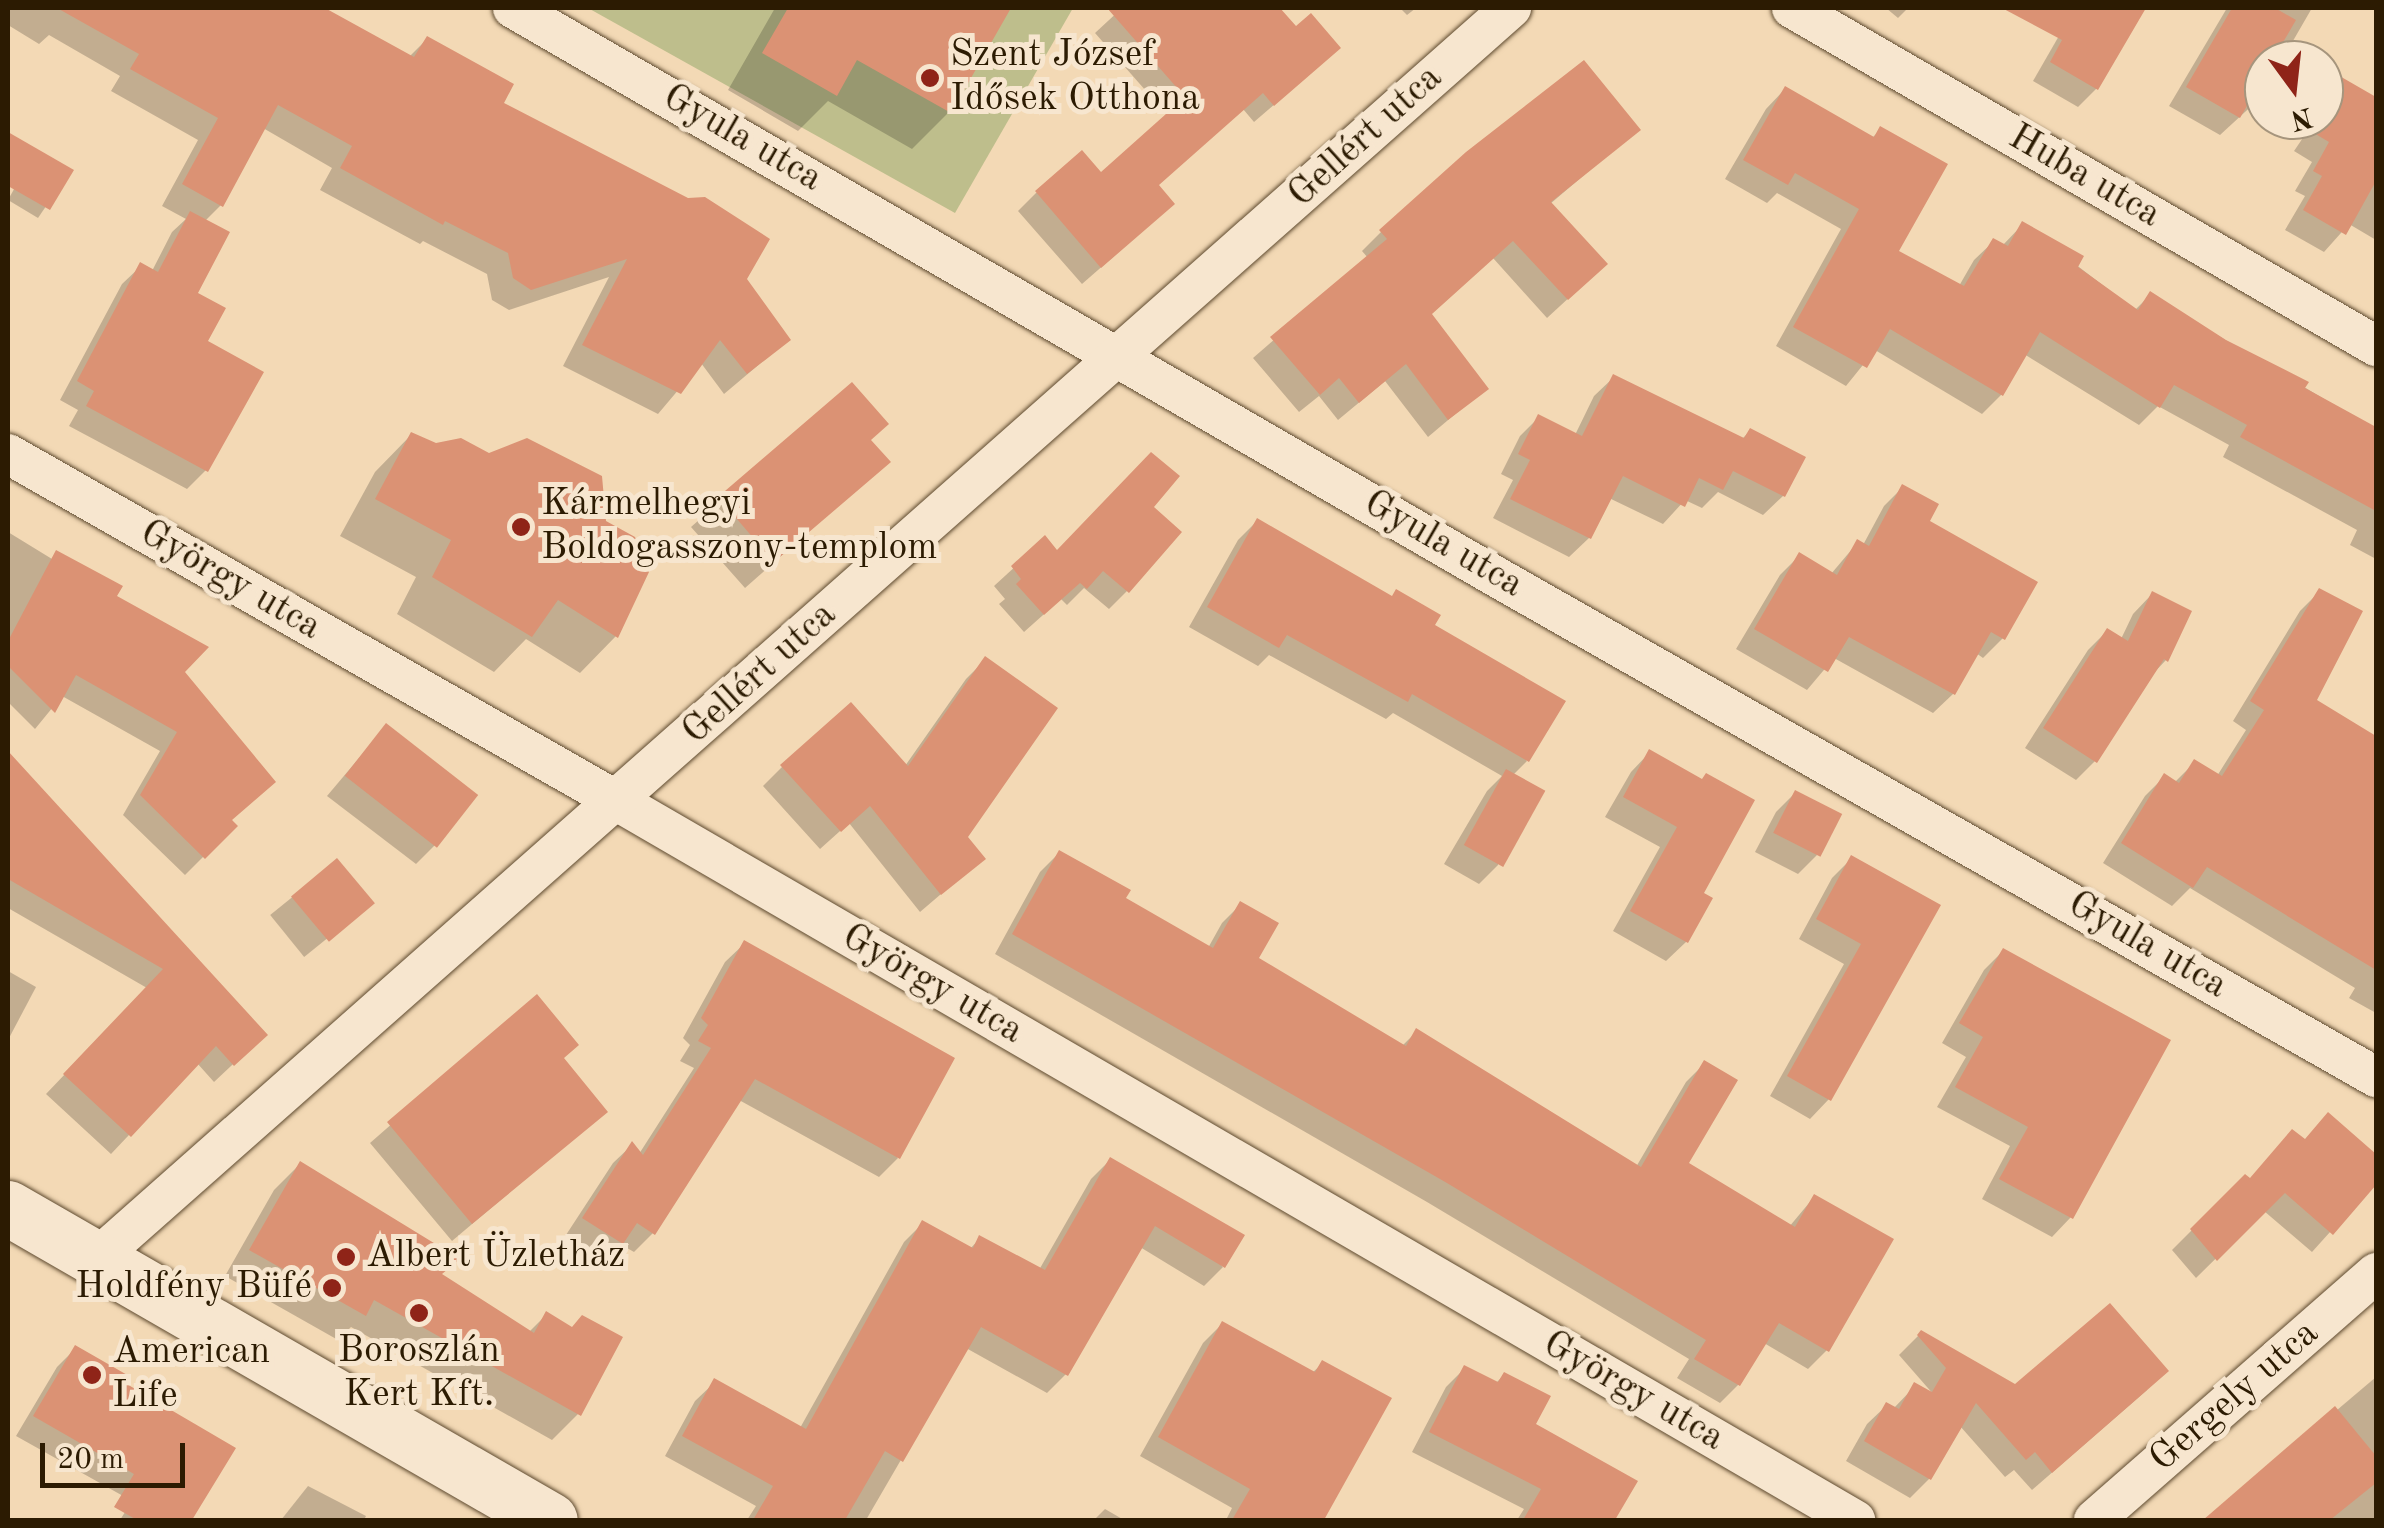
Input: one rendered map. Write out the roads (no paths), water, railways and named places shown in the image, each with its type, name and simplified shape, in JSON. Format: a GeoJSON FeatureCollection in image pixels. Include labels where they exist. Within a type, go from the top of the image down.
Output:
{"type":"FeatureCollection","features":[{"type":"Feature","properties":{"kind":"main road"},"geometry":{"type":"LineString","coordinates":[[8,1208],[550,1520]]}},
{"type":"Feature","properties":{"kind":"street","name":"Gyula utca"},"geometry":{"type":"LineString","coordinates":[[512,8],[1119,355],[1493,575],[2376,1077]]}},
{"type":"Feature","properties":{"kind":"street","name":"Gellért utca"},"geometry":{"type":"LineString","coordinates":[[96,1259],[1511,8]]}},
{"type":"Feature","properties":{"kind":"street","name":"Huba utca"},"geometry":{"type":"LineString","coordinates":[[1792,8],[2376,346]]}},
{"type":"Feature","properties":{"kind":"street","name":"György utca"},"geometry":{"type":"LineString","coordinates":[[8,454],[617,801],[1855,1520]]}},
{"type":"Feature","properties":{"kind":"street","name":"Gergely utca"},"geometry":{"type":"LineString","coordinates":[[2094,1520],[2376,1274]]}},
{"type":"Feature","properties":{"kind":"place","name":"Szent József Idősek Otthona"},"geometry":{"type":"Point","coordinates":[930,78]}},
{"type":"Feature","properties":{"kind":"place","name":"Kármelhegyi Boldogasszony-templom"},"geometry":{"type":"Point","coordinates":[521,527]}},
{"type":"Feature","properties":{"kind":"place","name":"Albert Üzletház"},"geometry":{"type":"Point","coordinates":[346,1257]}},
{"type":"Feature","properties":{"kind":"place","name":"Holdfény Büfé"},"geometry":{"type":"Point","coordinates":[332,1288]}},
{"type":"Feature","properties":{"kind":"place","name":"Boroszlán Kert Kft."},"geometry":{"type":"Point","coordinates":[419,1313]}},
{"type":"Feature","properties":{"kind":"place","name":"American Life"},"geometry":{"type":"Point","coordinates":[92,1375]}}]}
